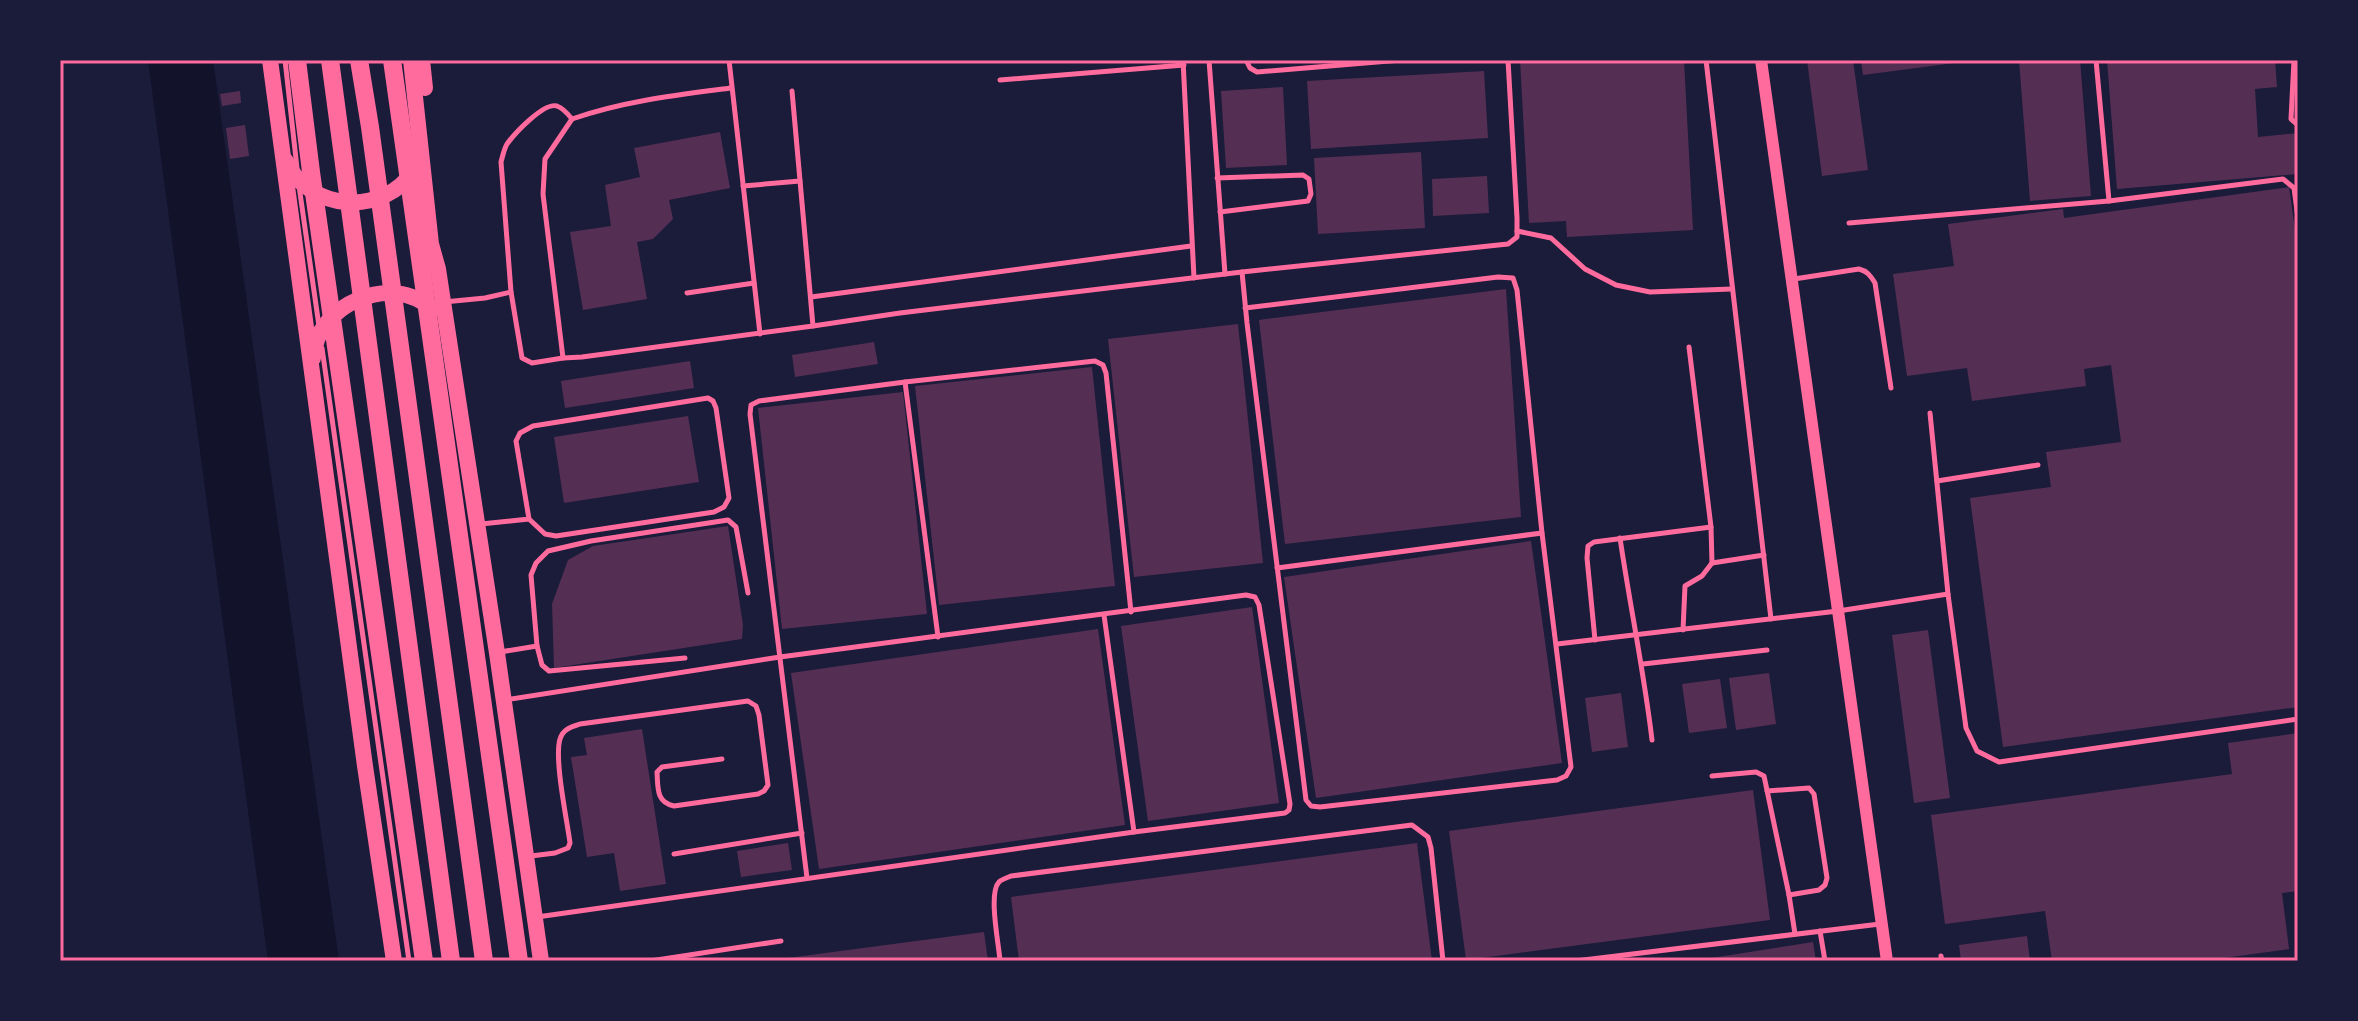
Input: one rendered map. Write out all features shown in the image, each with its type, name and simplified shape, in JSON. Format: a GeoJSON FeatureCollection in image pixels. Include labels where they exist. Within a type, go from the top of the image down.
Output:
{"type":"FeatureCollection","features":[{"type":"Feature","properties":{"kind":"highway"},"geometry":{"type":"LineString","coordinates":[[270,60],[394,961]]}},
{"type":"Feature","properties":{"kind":"highway"},"geometry":{"type":"LineString","coordinates":[[297,60],[424,961]]}},
{"type":"Feature","properties":{"kind":"highway"},"geometry":{"type":"LineString","coordinates":[[330,60],[451,961]]}},
{"type":"Feature","properties":{"kind":"highway"},"geometry":{"type":"LineString","coordinates":[[359,60],[484,961]]}},
{"type":"Feature","properties":{"kind":"highway"},"geometry":{"type":"LineString","coordinates":[[392,60],[519,961]]}},
{"type":"Feature","properties":{"kind":"highway"},"geometry":{"type":"LineString","coordinates":[[411,60],[431,244],[438,269],[478,524],[541,961]]}},
{"type":"Feature","properties":{"kind":"highway"},"geometry":{"type":"LineString","coordinates":[[422,60],[440,242],[438,269]]}},
{"type":"Feature","properties":{"kind":"highway"},"geometry":{"type":"LineString","coordinates":[[282,151],[298,180],[315,193],[341,202],[370,201],[396,190],[407,181],[414,170],[421,141]]}},
{"type":"Feature","properties":{"kind":"highway"},"geometry":{"type":"LineString","coordinates":[[311,375],[313,351],[320,334],[334,315],[345,306],[371,295],[399,294],[426,303],[441,320],[447,334]]}},
{"type":"Feature","properties":{"kind":"street"},"geometry":{"type":"LineString","coordinates":[[1761,60],[1887,961]]}},
{"type":"Feature","properties":{"kind":"lane"},"geometry":{"type":"LineString","coordinates":[[285,60],[298,180],[409,961]]}},
{"type":"Feature","properties":{"kind":"lane"},"geometry":{"type":"LineString","coordinates":[[729,60],[760,334]]}},
{"type":"Feature","properties":{"kind":"lane"},"geometry":{"type":"LineString","coordinates":[[1209,60],[1225,274]]}},
{"type":"Feature","properties":{"kind":"lane"},"geometry":{"type":"LineString","coordinates":[[1246,60],[1250,68],[1257,72],[1401,60]]}},
{"type":"Feature","properties":{"kind":"lane"},"geometry":{"type":"LineString","coordinates":[[572,119],[555,105],[547,106],[514,135],[505,147],[501,162],[511,292],[522,358],[532,363],[900,313],[1508,244],[1517,237],[1508,60]]}},
{"type":"Feature","properties":{"kind":"lane"},"geometry":{"type":"LineString","coordinates":[[1706,60],[1771,619]]}},
{"type":"Feature","properties":{"kind":"lane"},"geometry":{"type":"LineString","coordinates":[[2096,60],[2109,201]]}},
{"type":"Feature","properties":{"kind":"lane"},"geometry":{"type":"LineString","coordinates":[[2294,60],[2296,85],[2291,119],[2298,125]]}},
{"type":"Feature","properties":{"kind":"lane"},"geometry":{"type":"LineString","coordinates":[[1000,80],[1184,63],[1194,278]]}},
{"type":"Feature","properties":{"kind":"lane"},"geometry":{"type":"LineString","coordinates":[[563,358],[543,194],[545,159],[572,119],[602,108],[731,88]]}},
{"type":"Feature","properties":{"kind":"lane"},"geometry":{"type":"LineString","coordinates":[[792,91],[813,326]]}},
{"type":"Feature","properties":{"kind":"lane"},"geometry":{"type":"LineString","coordinates":[[1217,178],[1303,175],[1309,179],[1311,194],[1308,201],[1220,212]]}},
{"type":"Feature","properties":{"kind":"lane"},"geometry":{"type":"LineString","coordinates":[[1849,223],[2109,201],[2283,179],[2294,188],[2298,218]]}},
{"type":"Feature","properties":{"kind":"lane"},"geometry":{"type":"LineString","coordinates":[[743,186],[800,181]]}},
{"type":"Feature","properties":{"kind":"lane"},"geometry":{"type":"LineString","coordinates":[[1517,231],[1551,238],[1585,269],[1616,285],[1650,292],[1732,289]]}},
{"type":"Feature","properties":{"kind":"lane"},"geometry":{"type":"LineString","coordinates":[[811,297],[1191,246]]}},
{"type":"Feature","properties":{"kind":"lane"},"geometry":{"type":"LineString","coordinates":[[1791,279],[1859,269],[1871,276],[1875,283],[1891,388]]}},
{"type":"Feature","properties":{"kind":"lane"},"geometry":{"type":"LineString","coordinates":[[1242,272],[1245,308],[1306,800],[1311,806],[1320,807],[1557,780],[1566,776],[1571,767],[1542,533],[1517,290],[1513,278],[1498,277],[1245,308]]}},
{"type":"Feature","properties":{"kind":"lane"},"geometry":{"type":"LineString","coordinates":[[687,293],[754,283]]}},
{"type":"Feature","properties":{"kind":"lane"},"geometry":{"type":"LineString","coordinates":[[443,303],[511,292]]}},
{"type":"Feature","properties":{"kind":"lane"},"geometry":{"type":"LineString","coordinates":[[1683,630],[1685,586],[1702,576],[1712,563],[1711,527],[1689,347]]}},
{"type":"Feature","properties":{"kind":"lane"},"geometry":{"type":"LineString","coordinates":[[807,878],[751,405],[759,401],[905,382],[1095,361],[1103,365],[1131,612]]}},
{"type":"Feature","properties":{"kind":"lane"},"geometry":{"type":"LineString","coordinates":[[905,382],[938,637]]}},
{"type":"Feature","properties":{"kind":"lane"},"geometry":{"type":"LineString","coordinates":[[478,524],[529,519],[545,534],[556,536],[714,512],[724,507],[729,498],[713,401],[708,398],[533,426],[520,433],[516,441],[529,519]]}},
{"type":"Feature","properties":{"kind":"lane"},"geometry":{"type":"LineString","coordinates":[[1930,413],[1948,594],[1966,728],[1977,751],[1999,762],[2298,719]]}},
{"type":"Feature","properties":{"kind":"lane"},"geometry":{"type":"LineString","coordinates":[[1936,481],[2038,465]]}},
{"type":"Feature","properties":{"kind":"lane"},"geometry":{"type":"LineString","coordinates":[[685,658],[549,671],[542,665],[537,646],[531,575],[536,563],[548,551],[591,541],[728,520],[736,527],[748,593]]}},
{"type":"Feature","properties":{"kind":"lane"},"geometry":{"type":"LineString","coordinates":[[1595,640],[1588,546],[1594,542],[1711,527]]}},
{"type":"Feature","properties":{"kind":"lane"},"geometry":{"type":"LineString","coordinates":[[1277,568],[1542,533]]}},
{"type":"Feature","properties":{"kind":"lane"},"geometry":{"type":"LineString","coordinates":[[1620,538],[1635,636],[1643,664],[1652,740]]}},
{"type":"Feature","properties":{"kind":"lane"},"geometry":{"type":"LineString","coordinates":[[1712,563],[1764,555]]}},
{"type":"Feature","properties":{"kind":"lane"},"geometry":{"type":"LineString","coordinates":[[1557,644],[1838,611],[1948,594]]}},
{"type":"Feature","properties":{"kind":"lane"},"geometry":{"type":"LineString","coordinates":[[504,701],[780,657],[1246,595],[1255,597],[1259,605],[1290,804],[1285,813],[534,918]]}},
{"type":"Feature","properties":{"kind":"lane"},"geometry":{"type":"LineString","coordinates":[[1104,615],[1134,832]]}},
{"type":"Feature","properties":{"kind":"lane"},"geometry":{"type":"LineString","coordinates":[[497,653],[537,646]]}},
{"type":"Feature","properties":{"kind":"lane"},"geometry":{"type":"LineString","coordinates":[[1643,664],[1767,650]]}},
{"type":"Feature","properties":{"kind":"lane"},"geometry":{"type":"LineString","coordinates":[[526,857],[555,853],[568,848],[570,843],[560,769],[560,738],[566,729],[580,724],[748,701],[756,706],[759,715],[768,785],[764,791],[674,806],[664,804],[660,799],[657,772],[662,767],[722,759]]}},
{"type":"Feature","properties":{"kind":"lane"},"geometry":{"type":"LineString","coordinates":[[1712,776],[1756,772],[1764,776],[1795,934]]}},
{"type":"Feature","properties":{"kind":"lane"},"geometry":{"type":"LineString","coordinates":[[1767,791],[1809,788],[1814,794],[1827,878],[1819,890],[1789,895]]}},
{"type":"Feature","properties":{"kind":"lane"},"geometry":{"type":"LineString","coordinates":[[1000,961],[995,890],[998,882],[1011,876],[1412,825],[1428,837],[1431,848],[1443,961]]}},
{"type":"Feature","properties":{"kind":"lane"},"geometry":{"type":"LineString","coordinates":[[674,854],[802,833]]}},
{"type":"Feature","properties":{"kind":"lane"},"geometry":{"type":"LineString","coordinates":[[1575,961],[1881,924]]}},
{"type":"Feature","properties":{"kind":"lane"},"geometry":{"type":"LineString","coordinates":[[1820,931],[1825,961]]}},
{"type":"Feature","properties":{"kind":"lane"},"geometry":{"type":"LineString","coordinates":[[650,961],[781,941]]}},
{"type":"Feature","properties":{"kind":"shaded area"},"geometry":{"type":"Polygon","coordinates":[[[148,60],[213,60],[339,961],[268,961],[148,60]]]}},
{"type":"Feature","properties":{"kind":"building"},"geometry":{"type":"Polygon","coordinates":[[[1520,60],[1684,60],[1693,230],[1567,237],[1566,221],[1529,223],[1520,60]]]}},
{"type":"Feature","properties":{"kind":"building"},"geometry":{"type":"Polygon","coordinates":[[[1807,60],[1853,60],[1868,170],[1822,176],[1807,60]]]}},
{"type":"Feature","properties":{"kind":"building"},"geometry":{"type":"Polygon","coordinates":[[[1861,60],[1962,60],[1962,62],[1863,75],[1861,60]]]}},
{"type":"Feature","properties":{"kind":"building"},"geometry":{"type":"Polygon","coordinates":[[[2019,60],[2080,60],[2091,196],[2030,201],[2019,60]]]}},
{"type":"Feature","properties":{"kind":"building"},"geometry":{"type":"Polygon","coordinates":[[[2107,60],[2275,60],[2277,87],[2255,89],[2258,137],[2298,133],[2298,174],[2117,189],[2107,60]]]}},
{"type":"Feature","properties":{"kind":"building"},"geometry":{"type":"Polygon","coordinates":[[[1484,71],[1488,138],[1311,149],[1307,81],[1484,71]]]}},
{"type":"Feature","properties":{"kind":"building"},"geometry":{"type":"Polygon","coordinates":[[[1283,87],[1287,165],[1226,168],[1221,91],[1283,87]]]}},
{"type":"Feature","properties":{"kind":"building"},"geometry":{"type":"Polygon","coordinates":[[[240,91],[241,103],[222,106],[220,94],[240,91]]]}},
{"type":"Feature","properties":{"kind":"building"},"geometry":{"type":"Polygon","coordinates":[[[245,125],[249,156],[230,159],[226,128],[245,125]]]}},
{"type":"Feature","properties":{"kind":"building"},"geometry":{"type":"Polygon","coordinates":[[[720,132],[730,188],[669,200],[673,219],[653,239],[637,242],[647,299],[583,310],[570,232],[611,226],[605,185],[640,177],[634,148],[720,132]]]}},
{"type":"Feature","properties":{"kind":"building"},"geometry":{"type":"Polygon","coordinates":[[[1421,152],[1425,228],[1318,234],[1314,158],[1421,152]]]}},
{"type":"Feature","properties":{"kind":"building"},"geometry":{"type":"Polygon","coordinates":[[[1487,176],[1489,213],[1433,216],[1432,179],[1487,176]]]}},
{"type":"Feature","properties":{"kind":"building"},"geometry":{"type":"Polygon","coordinates":[[[2289,187],[2298,252],[2298,707],[2003,747],[1970,498],[2051,487],[2046,452],[2121,442],[2111,365],[2084,369],[2086,386],[1972,401],[1967,368],[1907,376],[1893,274],[1954,266],[1948,224],[2063,209],[2064,218],[2289,187]]]}},
{"type":"Feature","properties":{"kind":"building"},"geometry":{"type":"Polygon","coordinates":[[[1506,289],[1521,517],[1285,544],[1259,320],[1506,289]]]}},
{"type":"Feature","properties":{"kind":"building"},"geometry":{"type":"Polygon","coordinates":[[[1238,324],[1263,563],[1134,577],[1108,339],[1238,324]]]}},
{"type":"Feature","properties":{"kind":"building"},"geometry":{"type":"Polygon","coordinates":[[[874,342],[878,364],[795,377],[792,355],[874,342]]]}},
{"type":"Feature","properties":{"kind":"building"},"geometry":{"type":"Polygon","coordinates":[[[690,361],[694,388],[565,408],[561,381],[690,361]]]}},
{"type":"Feature","properties":{"kind":"building"},"geometry":{"type":"Polygon","coordinates":[[[1092,367],[1115,586],[939,605],[915,386],[1092,367]]]}},
{"type":"Feature","properties":{"kind":"building"},"geometry":{"type":"Polygon","coordinates":[[[903,392],[927,614],[782,629],[758,408],[903,392]]]}},
{"type":"Feature","properties":{"kind":"building"},"geometry":{"type":"Polygon","coordinates":[[[688,416],[699,482],[564,503],[554,437],[688,416]]]}},
{"type":"Feature","properties":{"kind":"building"},"geometry":{"type":"Polygon","coordinates":[[[728,526],[743,625],[742,639],[554,668],[552,604],[568,560],[593,546],[728,526]]]}},
{"type":"Feature","properties":{"kind":"building"},"geometry":{"type":"Polygon","coordinates":[[[1531,541],[1562,763],[1316,798],[1284,577],[1531,541]]]}},
{"type":"Feature","properties":{"kind":"building"},"geometry":{"type":"Polygon","coordinates":[[[1252,607],[1279,803],[1148,821],[1121,626],[1252,607]]]}},
{"type":"Feature","properties":{"kind":"building"},"geometry":{"type":"Polygon","coordinates":[[[1098,629],[1125,825],[819,869],[791,673],[1098,629]]]}},
{"type":"Feature","properties":{"kind":"building"},"geometry":{"type":"Polygon","coordinates":[[[1928,630],[1950,798],[1914,803],[1892,635],[1928,630]]]}},
{"type":"Feature","properties":{"kind":"building"},"geometry":{"type":"Polygon","coordinates":[[[1769,673],[1776,724],[1736,730],[1729,678],[1769,673]]]}},
{"type":"Feature","properties":{"kind":"building"},"geometry":{"type":"Polygon","coordinates":[[[1720,679],[1727,728],[1689,733],[1682,684],[1720,679]]]}},
{"type":"Feature","properties":{"kind":"building"},"geometry":{"type":"Polygon","coordinates":[[[1621,693],[1628,747],[1592,752],[1585,698],[1621,693]]]}},
{"type":"Feature","properties":{"kind":"building"},"geometry":{"type":"Polygon","coordinates":[[[642,729],[666,884],[620,891],[614,853],[587,857],[571,757],[587,755],[584,738],[642,729]]]}},
{"type":"Feature","properties":{"kind":"building"},"geometry":{"type":"Polygon","coordinates":[[[2298,733],[2298,891],[2282,893],[2289,949],[2202,961],[2052,961],[2045,911],[1945,924],[1931,815],[2232,774],[2228,743],[2298,733]]]}},
{"type":"Feature","properties":{"kind":"building"},"geometry":{"type":"Polygon","coordinates":[[[1753,790],[1770,920],[1466,960],[1449,831],[1753,790]]]}},
{"type":"Feature","properties":{"kind":"building"},"geometry":{"type":"Polygon","coordinates":[[[788,843],[792,870],[741,877],[737,851],[788,843]]]}},
{"type":"Feature","properties":{"kind":"building"},"geometry":{"type":"Polygon","coordinates":[[[1417,843],[1432,961],[1019,961],[1011,897],[1417,843]]]}},
{"type":"Feature","properties":{"kind":"building"},"geometry":{"type":"Polygon","coordinates":[[[984,932],[988,961],[780,961],[780,959],[984,932]]]}},
{"type":"Feature","properties":{"kind":"building"},"geometry":{"type":"Polygon","coordinates":[[[2027,936],[2030,961],[1961,961],[1959,945],[2027,936]]]}},
{"type":"Feature","properties":{"kind":"building"},"geometry":{"type":"Polygon","coordinates":[[[1813,942],[1816,961],[1705,961],[1705,959],[1813,942]]]}}]}
